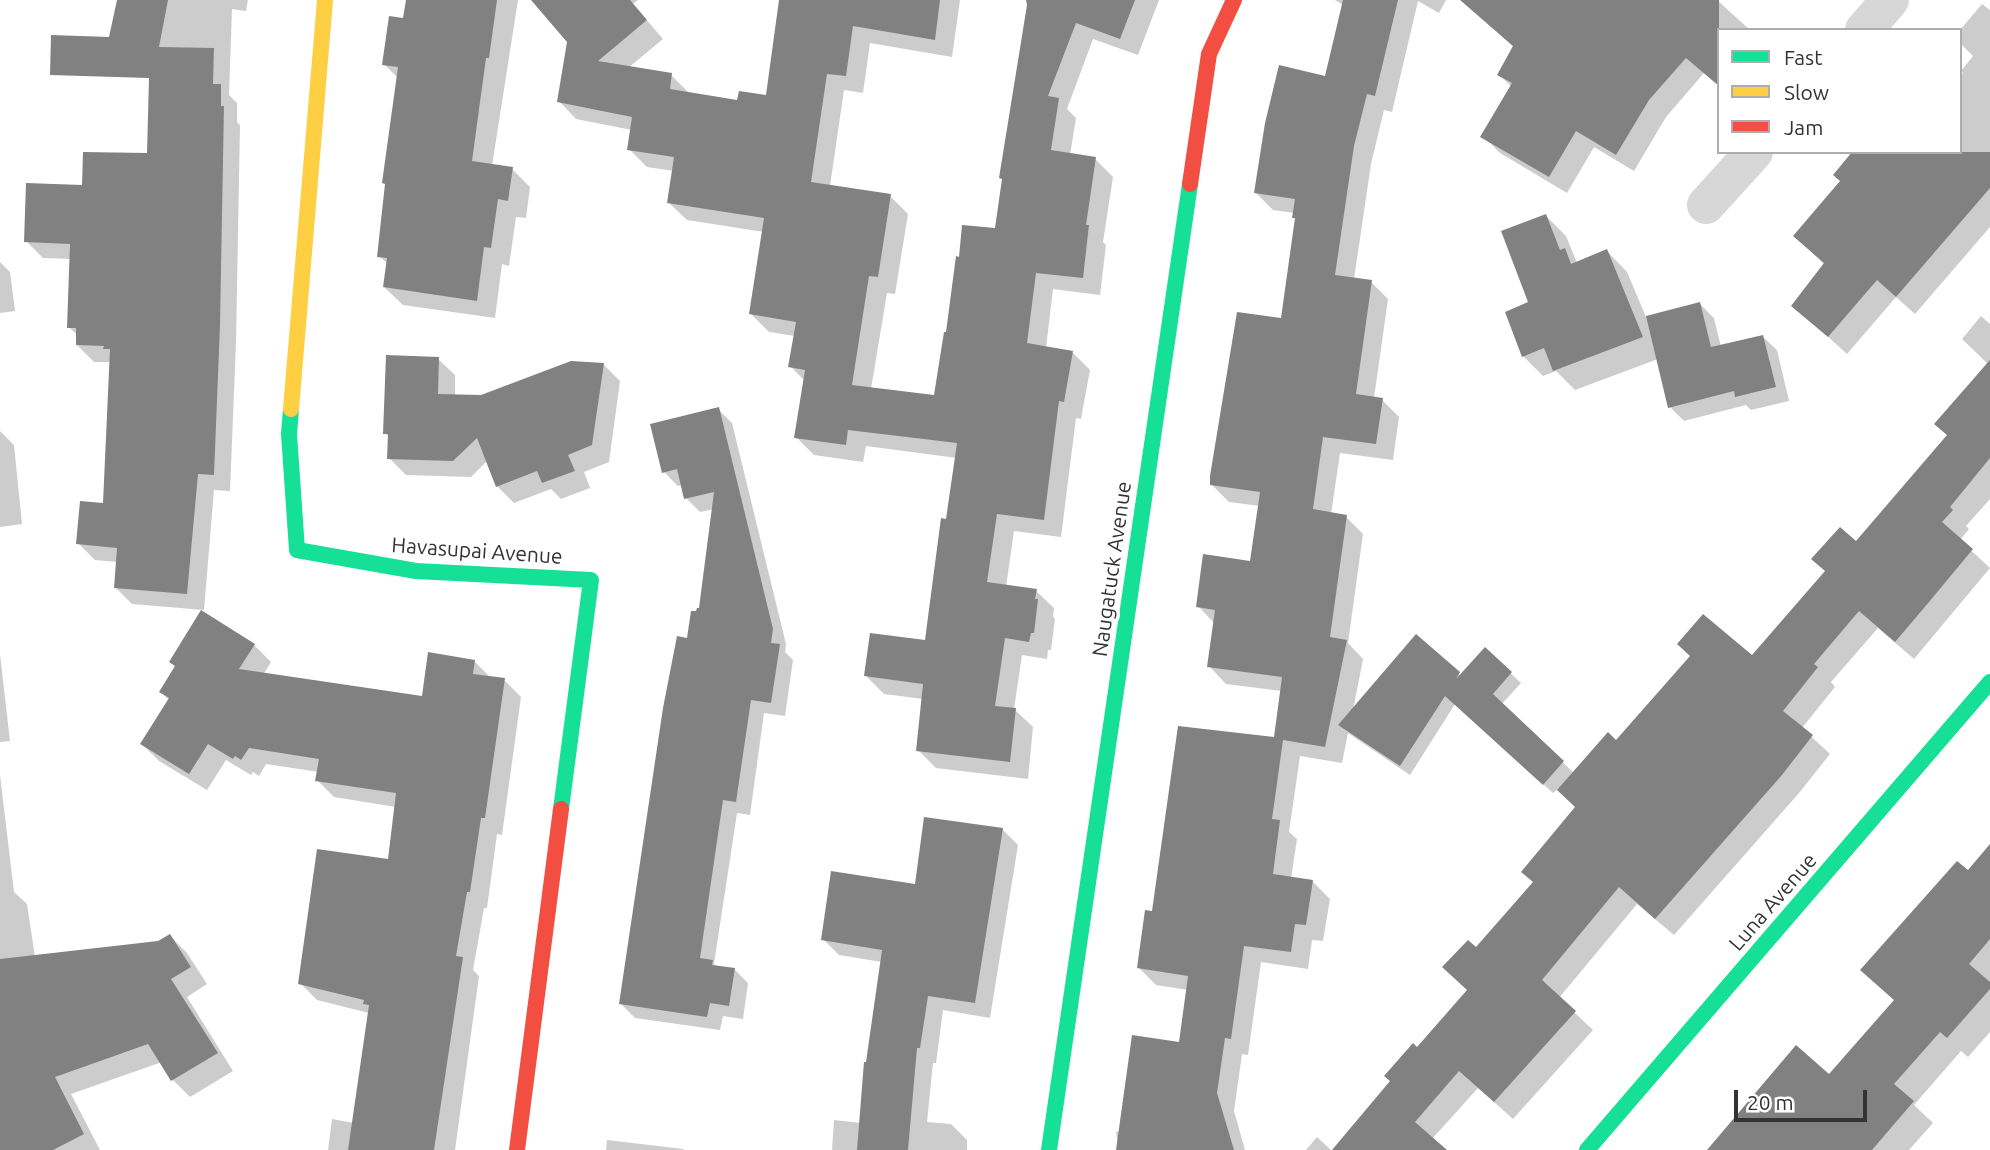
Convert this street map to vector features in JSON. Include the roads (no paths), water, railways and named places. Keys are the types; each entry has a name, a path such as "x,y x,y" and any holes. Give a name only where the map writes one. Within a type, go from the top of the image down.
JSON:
{"street":[{"name":"Havasupai Avenue","path":"325,0 289,434 297,550 415,571 591,580 517,1150"},
{"name":"Naugatuck Avenue","path":"1049,1150 1209,54 1234,0"},
{"path":"1866,28 1891,0"},
{"path":"1706,205 1752,154"},
{"name":"Luna Avenue","path":"1587,1150 1990,682"}]}
